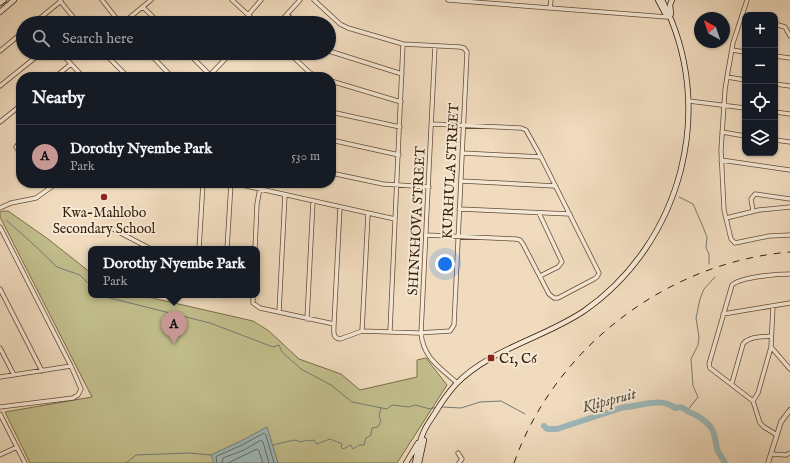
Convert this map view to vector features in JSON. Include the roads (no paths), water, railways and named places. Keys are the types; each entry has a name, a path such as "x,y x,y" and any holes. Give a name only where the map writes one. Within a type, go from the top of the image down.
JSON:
{"main road":[{"path":"0,3 4,0"},
{"path":"0,12 14,0"},
{"path":"658,0 669,17"},
{"path":"415,463 430,421 446,396 457,383 470,372 490,359 554,328 584,311 612,288 632,267 647,248 660,227 674,195 681,173 686,148 689,101 685,69 679,44 662,0"},
{"path":"669,17 672,0"},
{"path":"406,463 423,439"},
{"path":"419,463 423,439"}],"street":[{"path":"131,16 151,0"},
{"path":"232,0 248,15 261,0"},
{"path":"287,14 300,0"},
{"name":"KURHULA STREET","path":"314,0 332,16"},
{"path":"448,0 669,17"},
{"path":"550,8 551,0"},
{"path":"747,0 732,50 724,104 721,160 726,218 731,239 735,243 769,236 790,235"},
{"path":"44,16 60,1 72,16"},
{"path":"104,1 116,16"},
{"path":"142,7 152,16"},
{"name":"KURHULA STREET","path":"334,324 334,335 338,339 362,331 421,333 448,331 453,327 467,52 464,48 460,47 403,44 343,26 336,20"},
{"path":"778,25 785,27 790,36"},
{"path":"0,51 16,38"},
{"path":"390,331 403,44"},
{"name":"SHINKHOVA STREET","path":"435,46 421,333 425,352 457,383"},
{"path":"732,50 742,52"},
{"path":"336,53 402,74"},
{"path":"778,56 790,58"},
{"path":"17,72 32,60"},
{"path":"67,60 78,72"},
{"path":"111,60 123,72"},
{"path":"156,60 167,72"},
{"path":"194,60 205,72"},
{"path":"213,72 224,60"},
{"path":"296,60 309,72"},
{"path":"61,72 71,64"},
{"path":"0,86 16,73"},
{"path":"727,77 742,80"},
{"path":"336,82 401,102"},
{"path":"778,84 790,86"},
{"path":"689,101 724,104 742,107"},
{"path":"0,122 16,109"},
{"path":"778,112 790,114"},
{"path":"336,113 400,127"},
{"path":"426,235 520,240 551,296 554,298 558,298 594,279 599,273 528,132 524,129 432,124"},
{"path":"722,132 742,135"},
{"path":"778,140 790,142"},
{"path":"336,141 398,155"},
{"path":"462,153 541,157"},
{"path":"721,160 790,170"},
{"path":"336,174 375,183 397,186 429,187"},
{"path":"461,181 555,186"},
{"path":"0,208 11,203 36,198 50,188"},
{"path":"199,246 203,188"},
{"path":"227,246 232,188"},
{"path":"254,188 395,219"},
{"path":"255,246 259,189"},
{"path":"753,211 751,199 755,194 790,199"},
{"path":"279,312 285,195"},
{"path":"307,319 313,201"},
{"path":"253,298 253,303 257,307 334,324 340,207"},
{"path":"726,218 753,211 790,207"},
{"path":"460,209 570,214"},
{"path":"539,213 562,262 558,267 540,276"},
{"path":"362,331 368,214"},
{"path":"0,227 81,386 80,392 76,397 0,407"},
{"path":"111,228 145,246"},
{"path":"777,435 760,423 753,401 709,366 730,287 734,283 766,276 790,274"},
{"path":"0,289 42,371"},
{"path":"723,314 790,303"},
{"path":"753,401 758,393 771,347 773,306"},
{"path":"732,383 745,341 749,339 772,336"},
{"path":"771,347 790,369"},
{"path":"0,348 14,375"},
{"path":"0,377 71,366"},
{"path":"768,463 784,418 790,410"},
{"path":"0,414 26,463"},
{"path":"0,455 17,447"},
{"path":"458,452 462,459 459,463"},
{"path":"771,454 789,455"}],"water":[{"path":"267,427 278,463 214,463 211,455"}],"waterway":[{"path":"679,197 693,204 707,237 706,248 709,254 709,264"},
{"path":"6,220 57,267 80,275 88,283"},
{"path":"687,411 698,397 693,386 691,359 698,345 699,337 696,318 704,289 715,277"},
{"path":"110,298 210,323 273,347 279,345 282,352 301,369 331,385 352,402 387,409 392,405 409,407 415,405 430,409 437,407"},
{"path":"442,407 461,408 480,402 501,401 525,414"},
{"name":"Klipspruit","path":"544,426 547,429 557,429 624,407 657,402 663,403 675,408 680,407 706,422 713,431 717,449 725,463"},
{"path":"273,445 294,440 302,442 306,440 314,440 317,444 330,439 342,444 341,447 343,449 351,445 353,449 359,445 364,445 366,438 371,435 372,428 378,427 381,421 379,416 381,408"},
{"path":"126,463 136,455 189,453 211,455"}],"railway":[{"path":"514,463 533,421 557,382 587,348 622,318 660,293 701,273 745,259 790,252"}],"place":[{"name":"Kwa-Mahlobo Secondary School","path":"104,197"},
{"name":"Dorothy Nyembe Park","path":"174,344"},
{"name":"C1, C6","path":"491,358"}]}
